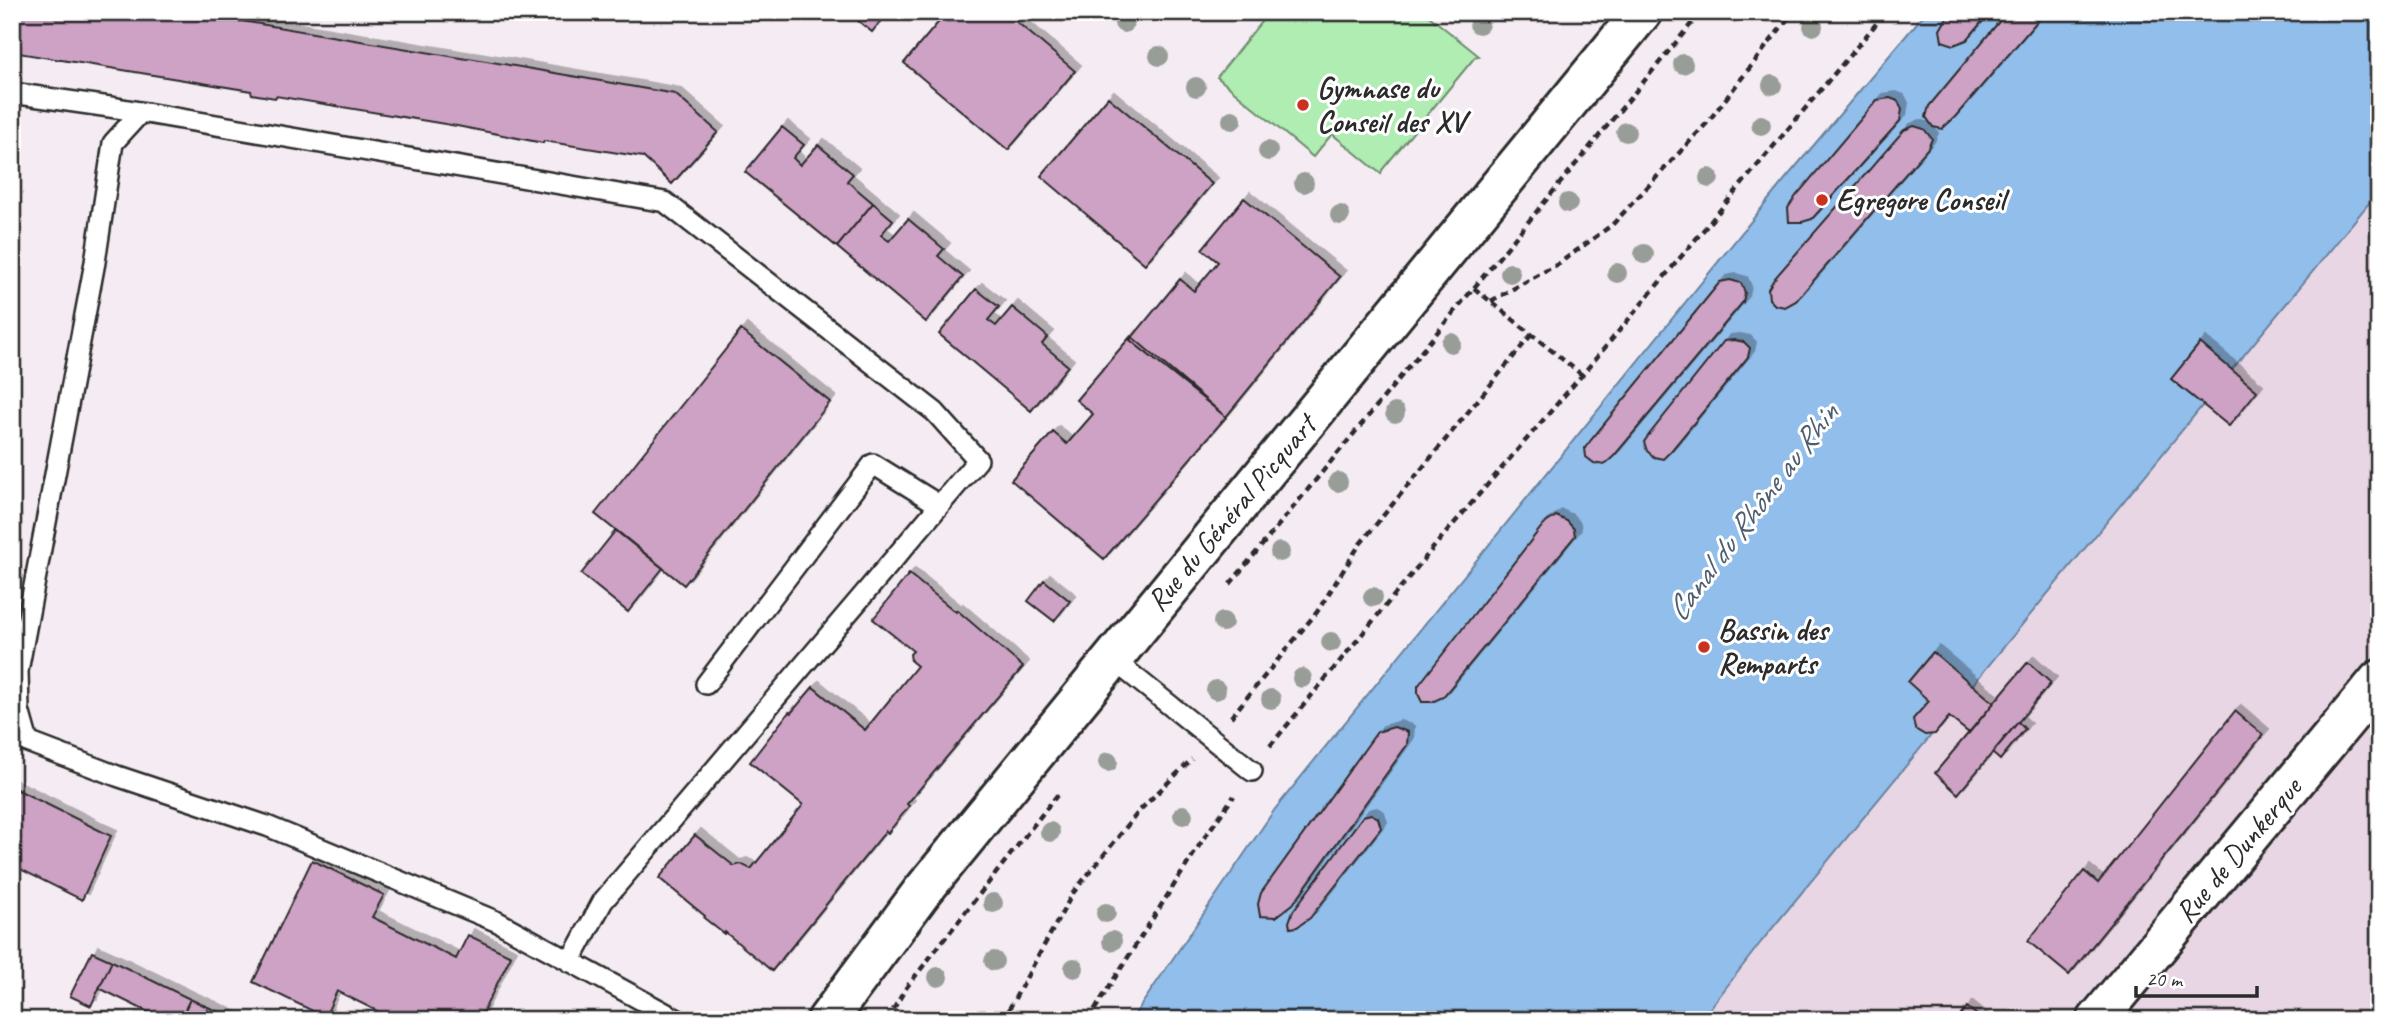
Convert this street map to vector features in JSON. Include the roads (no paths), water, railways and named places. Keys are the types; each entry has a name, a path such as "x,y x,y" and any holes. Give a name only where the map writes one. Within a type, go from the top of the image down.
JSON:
{"main road":[{"name":"Rue du Général Picquart","path":"827,1020 920,893 1642,12"},
{"name":"Rue de Dunkerque","path":"2097,1020 2379,680"}],"lane":[{"path":"12,93 141,112 665,202 935,412 978,460 603,901 570,962"},
{"path":"141,112 113,143 95,262 18,671 20,739 117,776 267,826 498,922 678,1020"},
{"path":"706,684 873,464 939,505"},
{"path":"1111,658 1252,771"}],"water":[{"name":"Bassin des Remparts","path":"1926,12 2379,12 2379,191 1761,942 1701,1020 1131,1020 1275,809 1782,183"}],"place":[{"name":"Gymnase du Conseil des XV","path":"1303,105"},
{"name":"Egregore Conseil","path":"1822,200"},
{"name":"Bassin des Remparts","path":"1704,647"}],"water label":[{"name":"Canal du Rhône au Rhin","path":"1752,512"}]}
